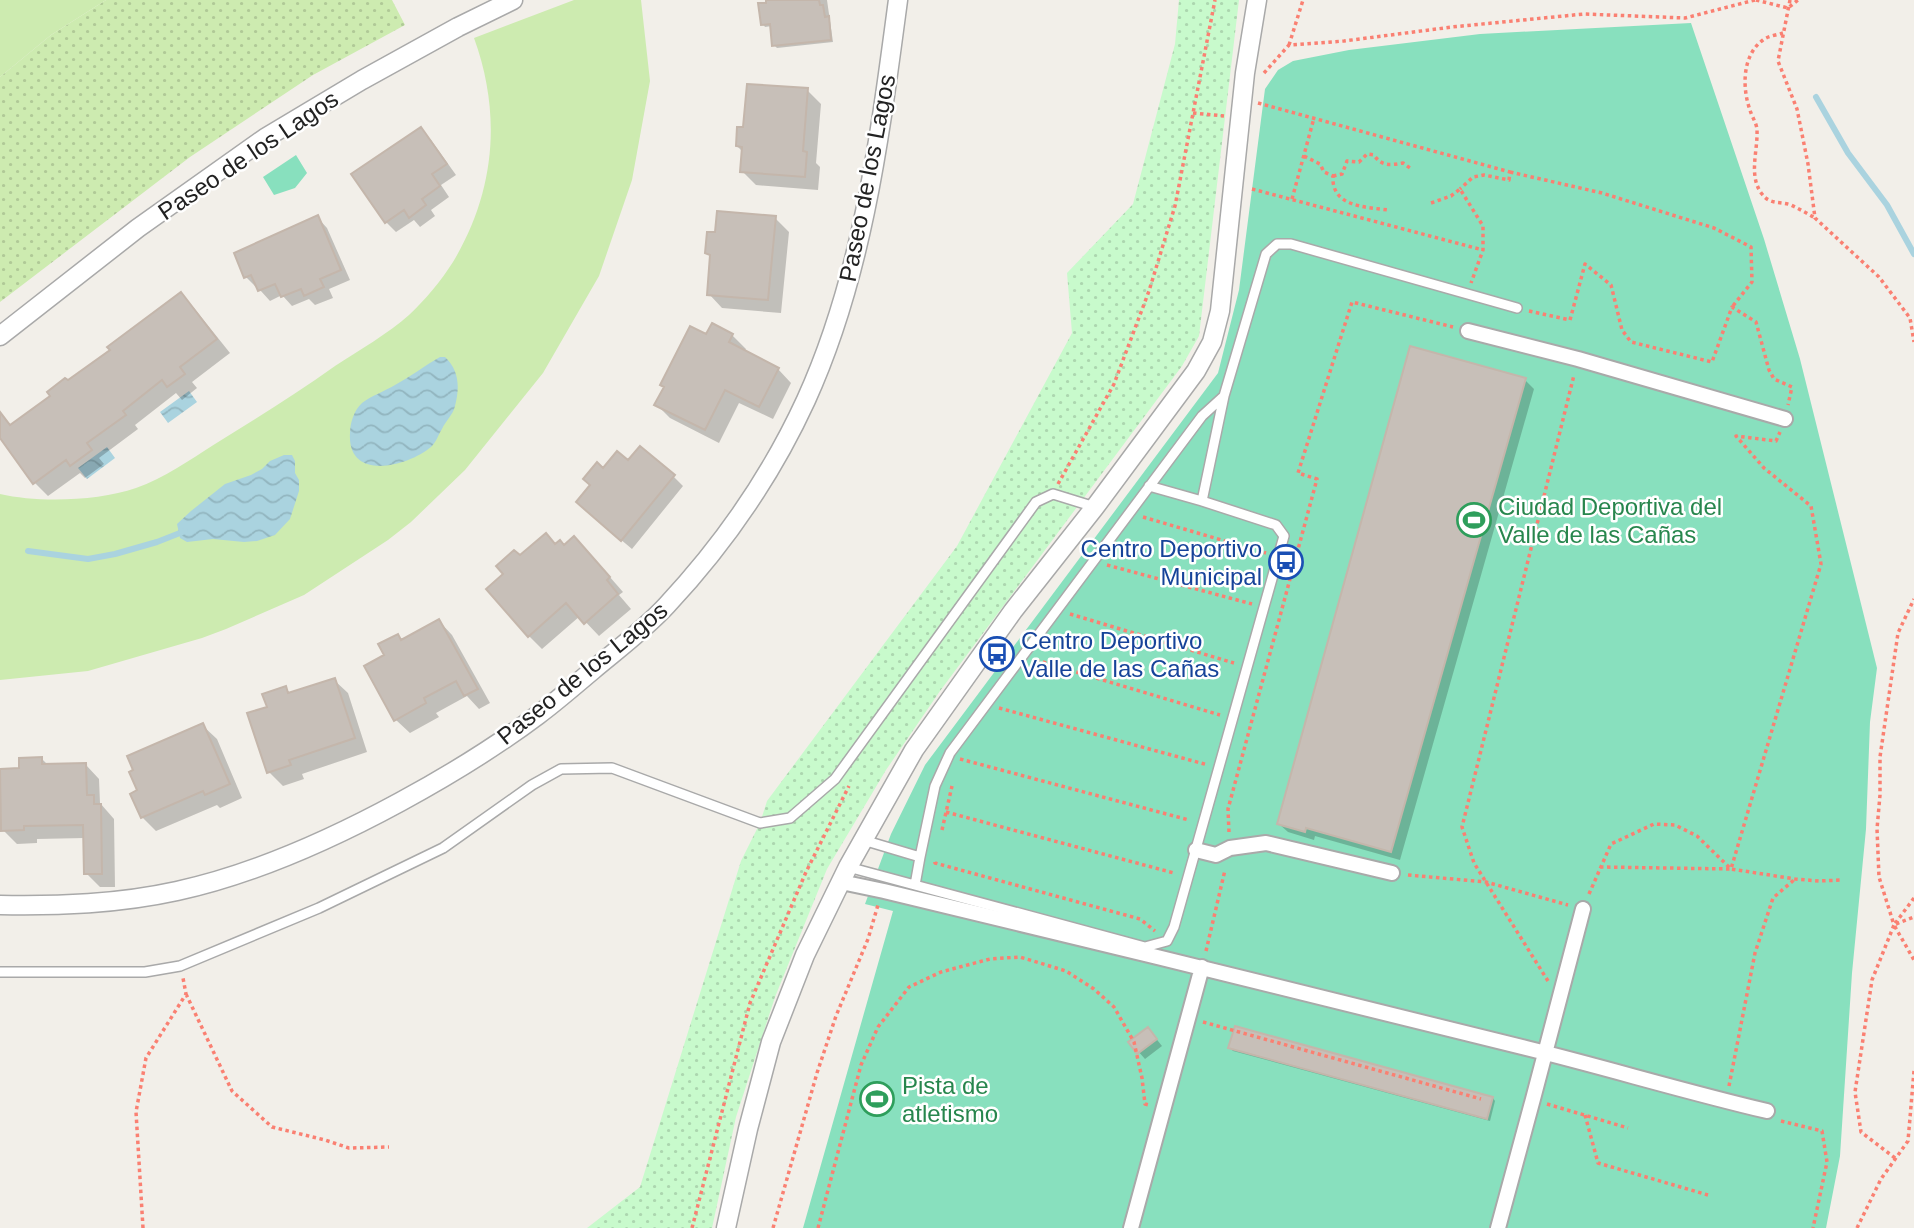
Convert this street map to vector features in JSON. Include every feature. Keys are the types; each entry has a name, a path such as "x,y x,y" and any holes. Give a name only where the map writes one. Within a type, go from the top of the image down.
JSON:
{"street":[{"name":"Paseo de los Lagos","path":"0,336 138,228 265,138 374,73 513,0"},
{"name":"Paseo de los Lagos","path":"0,905 113,901 175,892 231,877 355,826 438,781 541,714 665,607 695,573 771,466 806,401 824,356 851,267 880,135 898,0"},
{"path":"726,1228 771,1042 805,955 863,840 914,750 1013,611 1095,507 1196,371 1212,342 1220,311 1242,99 1258,0"},
{"path":"1468,331 1578,359 1785,419"},
{"path":"1196,850 1216,855 1230,848 1266,843 1392,873"},
{"path":"844,875 884,891 1202,967 1767,1111"},
{"path":"1498,1228 1583,909"},
{"path":"1131,1228 1202,967"}],"lane":[{"path":"1202,501 1224,396 1266,254 1276,244 1292,244 1517,308"},
{"path":"915,885 935,786 950,753 1202,416 1224,396"},
{"path":"844,875 915,885 1145,947 1167,941 1174,927 1284,536 1276,525 1149,486"},
{"path":"0,972 145,972 180,966 319,908 443,848 532,785 561,769 612,768 760,823 790,818 835,779 1036,502 1053,494 1095,507"},
{"path":"863,840 920,857"}],"path":[{"path":"1066,470 1114,384 1149,291 1175,206 1215,0"},
{"path":"1242,99 1289,45 1303,0"},
{"path":"1289,45 1584,13 1685,18 1755,0 1788,8"},
{"path":"1790,0 1778,61 1797,109 1815,218"},
{"path":"1788,8 1798,0"},
{"path":"1783,33 1764,39 1748,57 1746,89 1749,108 1757,129 1755,174 1758,189 1772,203 1787,204 1815,218 1879,277 1910,318 1914,342"},
{"path":"1242,99 1510,172 1627,200 1714,228 1751,247 1752,282 1732,307 1712,362 1631,342 1622,330 1611,285 1585,264 1570,320 1517,308"},
{"path":"1193,113 1240,118"},
{"path":"1292,200 1314,118"},
{"path":"1304,156 1320,164 1324,172 1333,176 1342,174 1347,161 1359,162 1367,154 1374,155 1379,162 1387,165 1404,163 1410,167"},
{"path":"1431,203 1451,196 1473,177 1484,174 1509,180 1510,172"},
{"path":"1333,176 1333,183 1345,201 1355,206 1388,210"},
{"path":"1233,184 1483,250"},
{"path":"1460,189 1483,226 1483,250 1467,294"},
{"path":"1202,967 1230,848 1228,809 1317,479 1298,473 1352,302 1468,331"},
{"path":"1731,869 1821,564 1811,506 1764,468 1736,436 1776,441 1785,419 1792,387 1774,379 1769,370 1756,322 1732,307"},
{"path":"1560,1000 1474,863 1462,827 1578,359"},
{"path":"1136,524 1142,517 1295,562"},
{"path":"1112,556 1105,565 1281,612"},
{"path":"1914,599 1898,633 1880,757 1877,829 1879,877 1894,925 1914,960"},
{"path":"1075,604 1068,614 1265,673"},
{"path":"1040,650 1034,659 1251,725"},
{"path":"1003,699 997,708 1238,773"},
{"path":"965,750 958,759 1203,824"},
{"path":"940,837 952,784"},
{"path":"946,812 1188,877"},
{"path":"1392,873 1486,882 1583,909 1611,844 1654,824 1675,825 1697,836 1731,869"},
{"path":"937,850 934,863 1140,919 1167,941"},
{"path":"1600,867 1731,869 1795,879 1841,880"},
{"path":"1725,1101 1755,953 1773,898 1795,879"},
{"path":"773,1228 800,1129 836,1016 868,939 875,911 884,891"},
{"path":"1895,1158 1861,1132 1855,1092 1872,980 1894,925 1914,898"},
{"path":"1894,925 1914,917"},
{"path":"818,1228 861,1065 878,1027 909,987 941,972 990,959 1020,957 1066,971 1094,989 1114,1007 1134,1042 1142,1078 1144,1104 1163,1110"},
{"path":"180,966 186,995 232,1091 272,1127 349,1148 389,1147"},
{"path":"143,1228 136,1112 146,1058 186,995"},
{"path":"1188,1018 1481,1099"},
{"path":"1857,1228 1881,1178 1908,1141 1914,1071"},
{"path":"1533,1099 1629,1128"},
{"path":"1767,1111 1773,1119 1822,1131 1827,1162 1813,1228"},
{"path":"1585,1115 1598,1163 1707,1195"}],"green space":[{"path":"0,0 106,0 51,35 0,77"},
{"path":"106,0 392,0 405,25 313,75 190,157 0,302 0,77 51,35"},
{"path":"574,0 641,0 650,81 632,180 599,276 543,373 465,470 411,522 388,540 304,595 202,638 88,671 0,680 0,494 32,499 87,498 146,484 177,468 275,406 409,315 453,262 478,208 485,181 491,124 483,67 474,38"},
{"path":"1179,0 1239,0 1199,336 1182,366 940,691 886,770 827,869 775,997 736,1117 712,1228 587,1228 640,1187 741,861 760,823 767,801 957,546 1072,333 1067,273 1133,204 1175,44"},
{"name":"Ciudad Deportiva del Valle de las Cañas","path":"1691,23 1764,239 1800,359 1877,668 1870,722 1866,829 1852,973 1840,1156 1826,1228 803,1228 893,911 865,904 891,834 925,765 1218,373 1239,290 1265,89 1278,70 1293,61 1349,50 1480,34"},
{"path":"296,155 307,173 295,188 274,195 263,177"}],"water":[{"path":"440,357 445,357 453,367 458,392 453,412 433,445 421,454 394,464 380,466 358,459 352,448 350,433 353,417 359,406"},
{"path":"189,391 197,402 168,423 160,412"},
{"path":"107,447 115,458 87,479 78,468"},
{"path":"284,455 292,455 295,461 299,491 290,519 275,535 244,542 213,539 187,542 180,538 177,524 191,511 225,484 251,475 270,461"}],"building":[{"path":"766,0 819,0 820,5 823,5 825,17 829,16 831,40 772,46 770,24 761,25 758,3 766,3"},
{"path":"747,84 808,88 803,151 807,152 805,177 740,172 742,147 736,146 737,127 743,127"},
{"path":"421,127 447,164 432,174 440,186 422,199 426,205 409,218 404,210 385,223 351,174"},
{"path":"717,211 776,216 768,300 707,295 710,255 705,253 707,232 715,232"},
{"path":"318,215 341,270 320,279 324,287 304,296 301,289 281,297 275,284 258,291 251,275 244,278 234,253"},
{"path":"181,292 217,339 180,367 185,374 167,387 162,380 123,411 126,415 87,443 92,450 70,466 66,460 33,484 0,438 0,412 10,425 50,396 47,392 65,378 68,380 110,350 107,347"},
{"path":"712,323 733,334 729,342 779,368 759,407 725,390 705,430 654,405 664,387 660,385 690,326 706,334"},
{"path":"1410,346 1526,378 1391,852 1306,828 1305,832 1277,824"},
{"path":"640,446 675,475 621,541 576,502 590,485 583,479 597,462 603,468 617,451 628,460"},
{"path":"546,533 555,544 560,540 564,545 574,536 610,577 607,580 618,594 584,624 566,603 528,637 486,589 503,574 496,566 514,550 520,555"},
{"path":"439,619 478,689 464,696 456,681 424,698 426,703 394,721 364,666 384,655 378,644 398,634 401,640"},
{"path":"335,678 355,738 289,760 291,765 267,773 247,713 267,707 262,694 286,686 288,693"},
{"path":"203,723 230,784 205,795 203,791 141,818 130,794 137,790 129,772 133,770 127,756"},
{"path":"42,757 42,764 86,763 87,795 94,795 94,804 101,804 102,874 84,874 83,825 24,826 24,830 1,831 0,769 19,768 19,758"},
{"path":"1235,1026 1493,1097 1487,1119 1228,1048"},
{"path":"1148,1027 1157,1039 1137,1054 1128,1042"}],"waterway":[{"path":"1816,97 1848,153 1887,205 1914,254"},
{"path":"28,551 88,559 157,542 185,531"}],"place":[{"name":"Ciudad Deportiva del Valle de las Cañas","path":"1474,520"},
{"name":"Centro Deportivo Municipal","path":"1286,562"},
{"name":"Centro Deportivo Valle de las Cañas","path":"997,654"},
{"name":"Pista de atletismo","path":"877,1099"}]}
